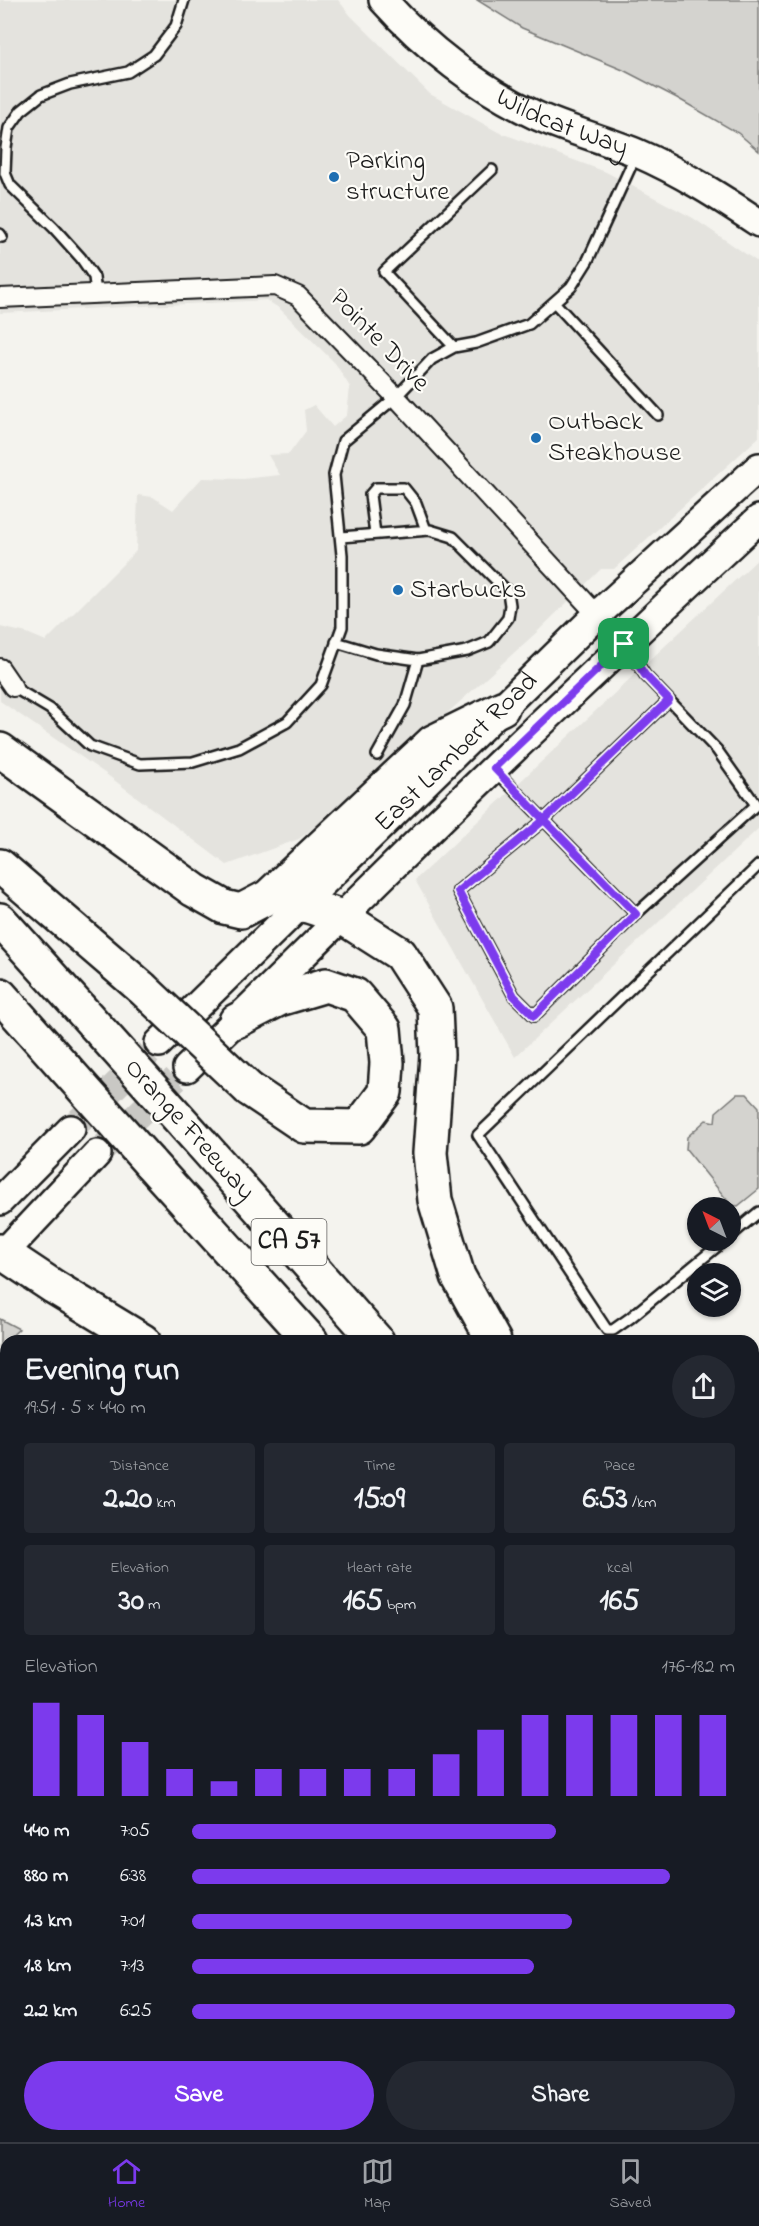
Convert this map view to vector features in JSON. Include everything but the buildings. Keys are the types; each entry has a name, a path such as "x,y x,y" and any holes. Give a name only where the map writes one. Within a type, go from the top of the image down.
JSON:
{"highway":[{"path":"0,750 194,890 224,907 241,911 268,897 433,742 502,708"},
{"path":"0,866 142,988 249,1089 304,1126 358,1127 386,1092 387,1063 384,1029 355,995 326,985 279,999 236,1021"},
{"path":"302,904 342,917 400,954 435,1008 437,1055 430,1153 435,1200 458,1276 491,1335"},
{"name":"Orange Freeway","path":"0,920 372,1335"},
{"name":"Orange Freeway","path":"0,995 306,1335"},
{"path":"1,1254 133,1335"}],"main road":[{"name":"Wildcat Way","path":"384,0 420,37 472,78 500,95 543,118 637,153 707,188 759,223"},
{"name":"East Lambert Road","path":"159,1043 597,615 759,467"},
{"name":"East Lambert Road","path":"187,1068 494,768 759,519"},
{"path":"0,1201 71,1129"},
{"path":"1,1254 97,1154"}],"street":[{"name":"Pointe Drive","path":"0,298 275,286 298,296 396,397 624,644"},
{"path":"0,668 13,687"}],"lane":[{"path":"96,294 94,277 81,258 10,185 5,173 9,128 21,111 41,95 70,84 128,72 154,55 176,26 184,0"},
{"path":"13,687 50,709 90,746 140,764 193,762 239,748 287,722 321,685 342,627 342,555 334,475 343,441 396,397 432,359 454,347 476,343 529,324 571,287 588,260 637,153"},
{"path":"454,347 384,272 492,170"},
{"path":"554,302 658,415"},
{"path":"375,534 370,495 376,488 404,489 416,503 426,530"},
{"path":"336,642 376,654 418,660 467,651 489,642 508,618 510,605 508,592 453,537 426,530 340,537"},
{"path":"624,644 645,675 669,700 717,750 756,805 636,914 534,1016 514,996 458,891 544,820 669,700"},
{"path":"377,755 405,705 418,660"},
{"path":"494,768 636,914"},
{"path":"712,1251 630,1318 613,1330 607,1330 478,1135 759,865"},
{"path":"741,1227 759,1212"}],"shaded area":[{"path":"0,0 338,0 351,16 430,94 498,132 606,172 693,218 759,263 759,437 614,569 601,569 537,632 442,718 422,742 299,839 227,865 106,774 0,701 0,627 27,633 46,641 136,551 138,495 153,497 173,510 202,478 243,479 280,475 268,455 289,454 306,431 304,410 314,405 333,427 347,415 350,387 335,363 279,308 266,300 0,313"},
{"path":"477,0 759,0 759,151 738,133 677,98 623,70 522,28"},
{"path":"759,558 759,828 515,1057 415,880"},
{"path":"737,1094 747,1094 759,1107 759,1189 741,1204 741,1197 725,1197 686,1149 687,1137 706,1120 715,1122 716,1112"},
{"path":"0,1319 19,1329 13,1335 0,1335"}],"tunnel":[{"path":"71,1129 159,1043"},
{"path":"97,1154 187,1068"}],"place":[{"name":"Parking structure","path":"334,177"},
{"name":"Outback Steakhouse","path":"536,438"},
{"name":"Starbucks","path":"398,590"}],"route":[{"path":"624,644 494,768 544,820 458,891 514,996 534,1016 636,914 544,820 669,700 645,675 624,644"}]}
